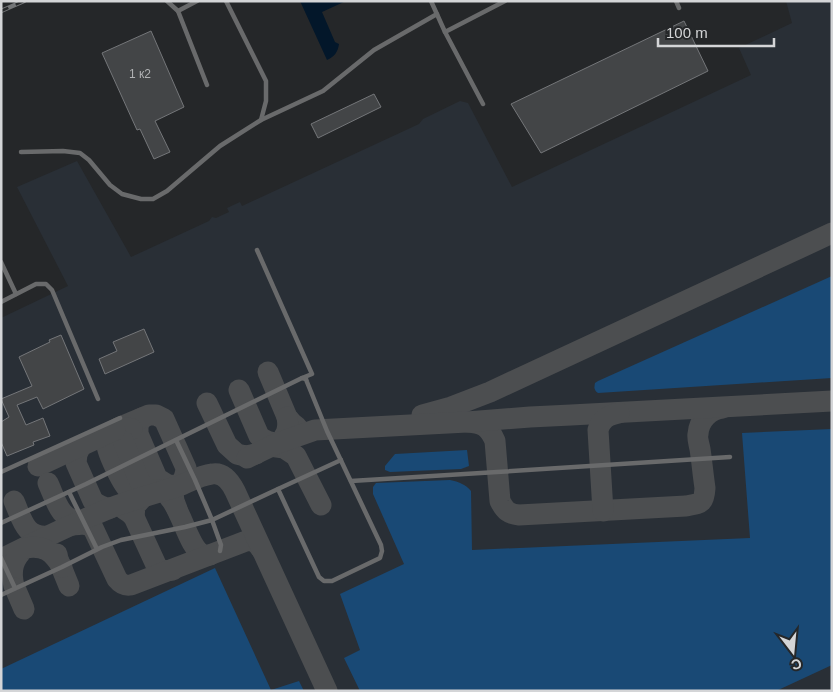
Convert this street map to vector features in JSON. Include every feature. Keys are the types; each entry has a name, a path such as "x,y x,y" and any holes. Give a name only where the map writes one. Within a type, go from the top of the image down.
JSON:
{"lane":[{"path":"166,1 178,11 207,86"},
{"path":"178,11 197,1"},
{"path":"226,1 266,81 266,100 261,120"},
{"path":"431,1 483,104"},
{"path":"445,32 505,1"},
{"path":"676,1 679,8"},
{"path":"21,152 80,152 110,186 122,194 140,199 153,199 167,191 220,146 261,120 323,91 374,50 437,14"},
{"path":"1,523 312,374 257,250"},
{"path":"1,262 16,294"},
{"path":"1,302 36,284 46,284 52,290 98,399"},
{"path":"278,489 319,577 324,581 332,581 380,558 381,545 327,431 306,379 302,378"},
{"path":"1,472 120,418"},
{"path":"176,440 212,520 221,545 220,551"},
{"path":"351,480 730,457"},
{"path":"1,595 97,549 121,540 212,520 341,460"},
{"path":"69,492 97,549"},
{"path":"1,558 15,588"}],"shaded area":[{"path":"300,1 346,1 322,12 335,42 339,44 335,54 327,60"},
{"path":"786,1 832,1 832,691 1,691 1,318 68,286 17,187 77,161 131,257 209,221 212,217 216,218 229,212 227,208 240,202 242,206 419,124 423,119 460,101 468,103 512,187 751,75 739,48 792,23"},
{"path":"832,276 832,378 598,393 594,388 595,383 598,381"},
{"path":"832,429 832,665 776,691 360,691 344,658 360,650 340,594 404,564 373,494 373,487 376,483 450,480 466,487 471,491 472,550 750,538 742,433"},
{"path":"467,450 469,466 461,469 390,472 385,470 385,466 395,454"},
{"path":"215,568 271,690 299,681 304,691 1,691 1,669"}],"building":[{"path":"684,21 708,71 541,153 511,104"},
{"path":"151,31 184,107 155,121 170,152 154,159 140,129 137,130 102,53"},
{"path":"374,94 381,107 318,138 311,124"},
{"path":"144,329 154,352 105,374 99,359 117,351 113,342"},
{"path":"61,335 84,389 43,409 37,397 17,405 26,425 43,418 50,436 33,442 34,445 7,456 1,442 1,422 9,417 1,399 32,386 19,357"}],"taxiway":[{"path":"422,415 451,407 490,392 832,233"},
{"path":"268,372 287,417 297,427"},
{"path":"239,390 259,436 263,439 278,443 287,432 287,417"},
{"path":"247,458 278,443 315,430 832,401"},
{"path":"207,403 227,445 237,454 245,456 256,454"},
{"path":"468,422 478,423 488,429 493,436 500,501 506,510 513,514 686,506 701,502 705,493 698,437 700,424 710,413 723,408"},
{"path":"603,511 598,430 606,418 619,413"},
{"path":"118,428 149,415 156,415 164,419 186,468 183,480 173,493 177,509"},
{"path":"142,418 138,425 138,434 157,478 168,485 179,486"},
{"path":"132,429 119,428 111,432 107,445 116,469 126,487 143,497 135,506 134,517"},
{"path":"38,466 115,430"},
{"path":"123,441 140,482 150,489 163,490"},
{"path":"81,446 77,454 76,463 93,501 101,506 110,508"},
{"path":"270,446 284,448 296,456 321,505"},
{"path":"1,559 113,507 204,476 220,474 235,491 327,691"},
{"path":"48,483 63,513 81,522"},
{"path":"169,497 197,550 202,554 210,555"},
{"path":"14,501 22,521 29,531 41,536 49,536"},
{"path":"124,509 134,517 157,567 164,571 173,570"},
{"path":"73,525 81,524 93,528 117,579 127,585 246,541 255,542 261,549"},
{"path":"14,586 12,575 15,561 25,548 37,547 47,550 62,567"},
{"path":"57,554 69,586"},
{"path":"15,588 24,609"}],"railway":[{"path":"1,11 24,1"}]}
